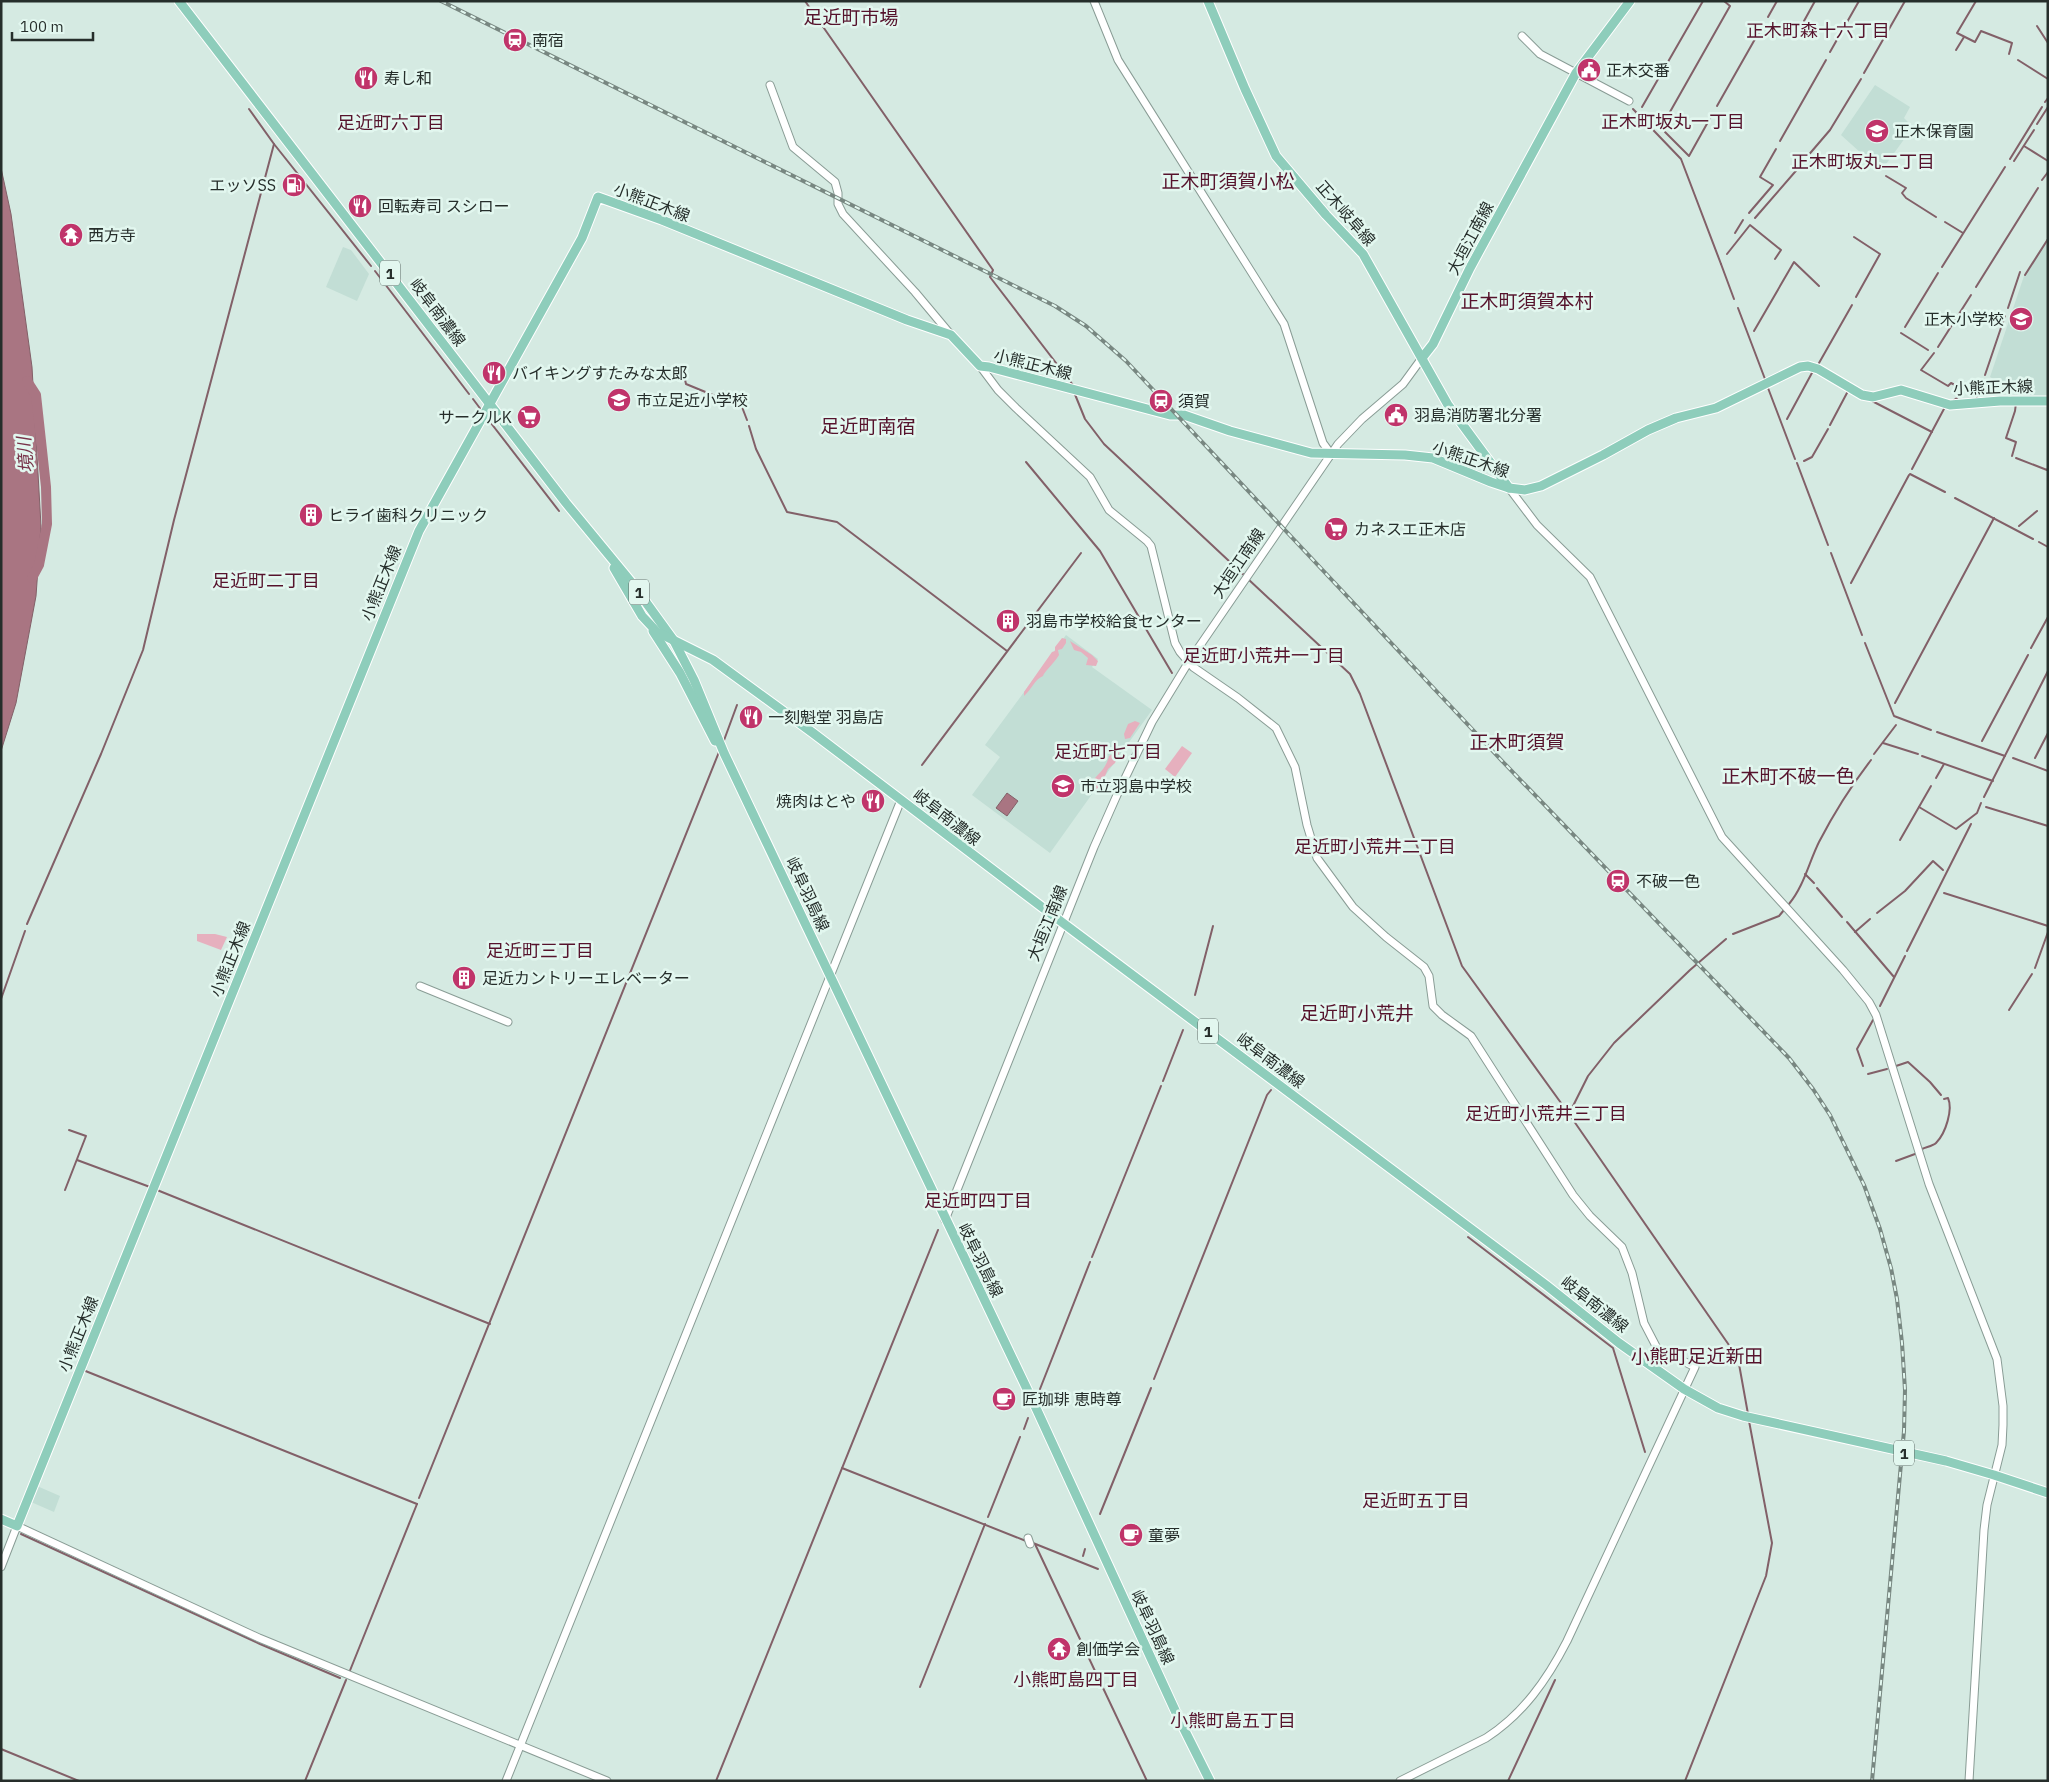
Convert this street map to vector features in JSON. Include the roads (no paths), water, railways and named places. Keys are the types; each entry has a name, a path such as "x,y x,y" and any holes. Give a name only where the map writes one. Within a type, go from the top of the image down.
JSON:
{"main road":[{"name":"岐阜南濃線","path":"180,1 599,546 637,589 674,641"},
{"name":"正木岐阜線","path":"1208,1 1276,156 1326,216 1363,254 1448,405 1509,488"},
{"name":"大垣江南線","path":"1422,358 1433,344 1470,268 1576,73 1630,1"},
{"name":"小熊正木線","path":"17,1526 401,572 419,531 582,238 598,197 662,220 901,318 950,335 980,366 1170,415 1184,415 1230,431 1298,450 1331,454 1405,455 1433,458 1509,488 1525,490 1541,486 1648,430 1676,418 1716,408 1800,367 1808,366 1818,369 1862,395 1873,398 1901,390 1950,405 2000,401 2048,401"},
{"name":"岐阜南濃線","path":"599,546 647,623 674,641 713,660 1684,1389 1718,1408 1743,1416 1946,1461 1994,1475"},
{"name":"岐阜羽島線","path":"647,623 680,672 715,742 724,753"},
{"name":"岐阜羽島線","path":"674,641 694,680 724,753 1032,1399 1210,1781"},
{"name":"1","path":"1994,1475 2048,1494"},
{"path":"1,1519 17,1526"}],"street":[{"path":"1094,1 1118,60 1284,324 1323,444 1331,454"},
{"path":"1522,36 1540,54 1628,101"},
{"path":"770,85 793,147 834,182 838,192 838,204 843,214 915,292 950,335"},
{"name":"大垣江南線","path":"945,1220 1063,923 1117,795 1152,722 1188,662 1331,454 1356,425 1402,384 1422,358"},
{"path":"980,366 1010,402 1090,477 1109,510 1151,546 1175,643 1188,662 1276,728 1295,767 1307,825 1317,858 1353,907 1424,968 1429,976 1433,1006 1470,1036 1572,1195 1590,1216 1622,1246 1632,1273 1644,1323 1657,1348 1695,1367 1566,1642 1553,1668 1538,1690 1524,1707 1500,1729 1467,1749 1400,1781"},
{"path":"1509,488 1537,525 1590,577 1722,837 1843,970 1869,1002 1876,1015 1928,1181 1997,1359 2003,1406 2002,1446 1987,1505 1980,1577 1970,1781"},
{"path":"506,1781 901,800"},
{"path":"420,986 508,1022"},
{"path":"1,1567 17,1526 259,1638 606,1781"}],"water":[{"path":"1,168 11,214 32,367 41,526 36,596 16,703 1,751"},
{"path":"1007,793 1018,801 1007,816 996,808"}],"waterway":[{"path":"805,1 993,270 990,277 1073,385"},
{"path":"1642,107 1703,1"},
{"path":"1662,126 1730,6 1724,1"},
{"path":"1768,17 1777,1"},
{"path":"1804,21 1815,1"},
{"path":"1830,52 1859,1"},
{"path":"1864,73 1905,1"},
{"path":"1976,1 1957,33 1975,42 1981,31 2012,43 2009,54"},
{"path":"1717,106 1763,25"},
{"path":"2037,26 2048,43"},
{"path":"1956,50 1964,37"},
{"path":"1780,141 1826,60"},
{"path":"2018,60 2048,79"},
{"path":"1806,158 1830,130 1861,79"},
{"path":"2045,102 2048,98"},
{"path":"2010,159 2042,107"},
{"path":"2037,124 2048,107"},
{"path":"249,109 274,144 371,266"},
{"path":"1633,109 1681,159 1721,264"},
{"path":"1665,132 1689,156 1713,113"},
{"path":"2014,161 2034,130"},
{"path":"27,924 101,754 143,650 174,520 274,144"},
{"path":"2024,146 2048,161"},
{"path":"1749,213 1773,185 1760,177 1776,149"},
{"path":"1755,218 1801,165"},
{"path":"1942,267 2005,167"},
{"path":"2042,180 2048,172"},
{"path":"1886,176 1906,188 1902,193 1906,198 1936,217"},
{"path":"1976,287 2038,188"},
{"path":"1735,233 1743,220"},
{"path":"1945,222 1963,233"},
{"path":"1727,254 1750,225 1781,250 1775,259"},
{"path":"1854,237 1880,254 1856,297"},
{"path":"2025,275 2048,239"},
{"path":"1754,331 1794,262 1819,286"},
{"path":"1721,264 1734,299"},
{"path":"375,271 469,394"},
{"path":"2008,308 2020,272"},
{"path":"1905,327 1938,273"},
{"path":"1938,347 1971,295"},
{"path":"1819,363 1852,305"},
{"path":"1738,308 1765,379"},
{"path":"1985,375 2005,316"},
{"path":"1901,333 1928,350"},
{"path":"1934,353 1921,370 1948,386 1951,383 1961,388 1962,394 1953,401"},
{"path":"1787,419 1813,371"},
{"path":"684,375 686,384 742,407 747,420"},
{"name":"境川","path":"27,381 36,395 46,487 47,524 39,565 32,578"},
{"path":"1977,397 1982,384"},
{"path":"1768,388 1795,459"},
{"path":"1830,425 1848,391"},
{"path":"1074,392 1085,419 1104,444 1245,576"},
{"path":"473,399 482,411"},
{"path":"1872,401 1932,432"},
{"path":"2012,456 2016,442 2006,438 2016,403"},
{"path":"1912,469 1945,407"},
{"path":"487,418 559,511"},
{"path":"749,426 756,449 787,512 837,522 1007,651"},
{"path":"1804,461 1812,457 1828,429"},
{"path":"2016,458 2047,470 2048,468"},
{"path":"1026,462 1100,551 1172,673"},
{"path":"1797,463 1828,545"},
{"path":"1910,474 1945,492"},
{"path":"1851,583 1909,475"},
{"path":"1955,498 2033,539"},
{"path":"2019,526 2037,511"},
{"path":"1895,703 1994,518"},
{"path":"2039,542 2048,547"},
{"path":"922,765 1081,553"},
{"path":"1831,553 1862,635"},
{"path":"1248,579 1350,674 1360,694 1462,966 1569,1114 1731,1348 1739,1364 1748,1414"},
{"path":"2031,648 2048,617"},
{"path":"1865,643 1894,716 1931,730"},
{"path":"1982,741 2028,655"},
{"path":"1984,797 2048,671"},
{"path":"723,743 737,705"},
{"path":"1874,754 1896,725"},
{"path":"1937,732 2005,756"},
{"path":"2035,758 2048,733"},
{"path":"1883,743 1918,754"},
{"path":"419,1498 719,752"},
{"path":"1922,756 1993,781"},
{"path":"2013,758 2048,771"},
{"path":"1789,904 1799,890 1819,842 1850,790 1871,760"},
{"path":"1936,778 1944,764"},
{"path":"1900,840 1931,786"},
{"path":"1919,807 1956,829 1977,813 1981,803"},
{"path":"1986,807 2048,826"},
{"path":"1907,951 1971,824"},
{"path":"1877,913 1905,891 1933,861 1943,870"},
{"path":"1805,874 1814,883"},
{"path":"1817,888 1842,917"},
{"path":"1944,893 2048,926"},
{"path":"1733,934 1779,916 1784,910"},
{"path":"1855,932 1870,919"},
{"path":"1847,922 1894,977"},
{"path":"1195,995 1213,926"},
{"path":"1,999 25,931"},
{"path":"2035,968 2048,932"},
{"path":"1569,1114 1588,1076 1614,1043 1690,970 1726,939"},
{"path":"1880,1006 1905,956"},
{"path":"2009,1010 2032,974"},
{"path":"1863,1066 1857,1049 1873,1020"},
{"path":"1163,1081 1183,1030"},
{"path":"1896,1066 1908,1062 1941,1095"},
{"path":"1868,1074 1887,1069"},
{"path":"1092,1257 1161,1086"},
{"path":"1154,1379 1267,1095 1271,1090"},
{"path":"1922,1149 1936,1143 1946,1127 1950,1108 1948,1098 1944,1099"},
{"path":"65,1190 86,1136 69,1130"},
{"path":"1896,1161 1915,1154"},
{"path":"77,1160 150,1187"},
{"path":"157,1190 490,1324"},
{"path":"716,1781 938,1230"},
{"path":"1468,1237 1613,1348 1645,1452"},
{"path":"1040,1389 1090,1262"},
{"path":"83,1370 417,1504"},
{"path":"1100,1514 1151,1388"},
{"path":"1024,1429 1028,1418"},
{"path":"1685,1781 1766,1576 1772,1543 1749,1421"},
{"path":"988,1517 1020,1437"},
{"path":"842,1468 1026,1541"},
{"path":"349,1673 417,1504"},
{"path":"920,1687 985,1524"},
{"path":"21,1534 260,1644 340,1678"},
{"path":"1033,1543 1098,1569"},
{"path":"1035,1544 1147,1781"},
{"path":"1083,1556 1085,1549"},
{"path":"305,1781 346,1680"},
{"path":"1508,1781 1555,1680"},
{"path":"1,1749 79,1781"}],"railway":[{"path":"441,1 1055,306 1086,326 1126,361 1504,763 1789,1058 1830,1115 1864,1185 1880,1229 1897,1299 1905,1390 1904,1431 1872,1781"}],"place":[{"name":"南宿","path":"515,40"},
{"name":"正木交番","path":"1589,70"},
{"name":"寿し和","path":"366,78"},
{"name":"正木保育園","path":"1877,131"},
{"name":"エッソSS","path":"294,185"},
{"name":"回転寿司 スシロー","path":"360,206"},
{"name":"西方寺","path":"71,235"},
{"name":"正木小学校","path":"2021,319"},
{"name":"バイキングすたみな太郎","path":"494,373"},
{"name":"市立足近小学校","path":"619,400"},
{"name":"須賀","path":"1161,401"},
{"name":"羽島消防署北分署","path":"1396,415"},
{"name":"サークルK","path":"529,417"},
{"name":"ヒライ歯科クリニック","path":"311,515"},
{"name":"カネスエ正木店","path":"1336,529"},
{"name":"羽島市学校給食センター","path":"1008,621"},
{"name":"一刻魁堂 羽島店","path":"751,717"},
{"name":"市立羽島中学校","path":"1063,786"},
{"name":"焼肉はとや","path":"873,801"},
{"name":"不破一色","path":"1618,881"},
{"name":"足近カントリーエレベーター","path":"464,978"},
{"name":"匠珈琲 恵時尊","path":"1004,1399"},
{"name":"童夢","path":"1131,1535"},
{"name":"創価学会","path":"1059,1649"}],"district":[{"name":"足近町市場","path":"851,17"},
{"name":"正木町森十六丁目","path":"1818,30"},
{"name":"正木町坂丸一丁目","path":"1673,121"},
{"name":"足近町六丁目","path":"391,122"},
{"name":"正木町坂丸二丁目","path":"1863,161"},
{"name":"正木町須賀小松","path":"1228,181"},
{"name":"正木町須賀本村","path":"1527,301"},
{"name":"足近町南宿","path":"868,426"},
{"name":"足近町二丁目","path":"266,580"},
{"name":"足近町小荒井一丁目","path":"1264,655"},
{"name":"正木町須賀","path":"1517,742"},
{"name":"足近町七丁目","path":"1108,751"},
{"name":"正木町不破一色","path":"1788,776"},
{"name":"足近町小荒井二丁目","path":"1375,846"},
{"name":"足近町三丁目","path":"540,950"},
{"name":"足近町小荒井","path":"1357,1013"},
{"name":"足近町小荒井三丁目","path":"1546,1113"},
{"name":"足近町四丁目","path":"978,1200"},
{"name":"小熊町足近新田","path":"1697,1356"},
{"name":"足近町五丁目","path":"1416,1500"},
{"name":"小熊町島四丁目","path":"1076,1679"},
{"name":"小熊町島五丁目","path":"1233,1720"}]}
